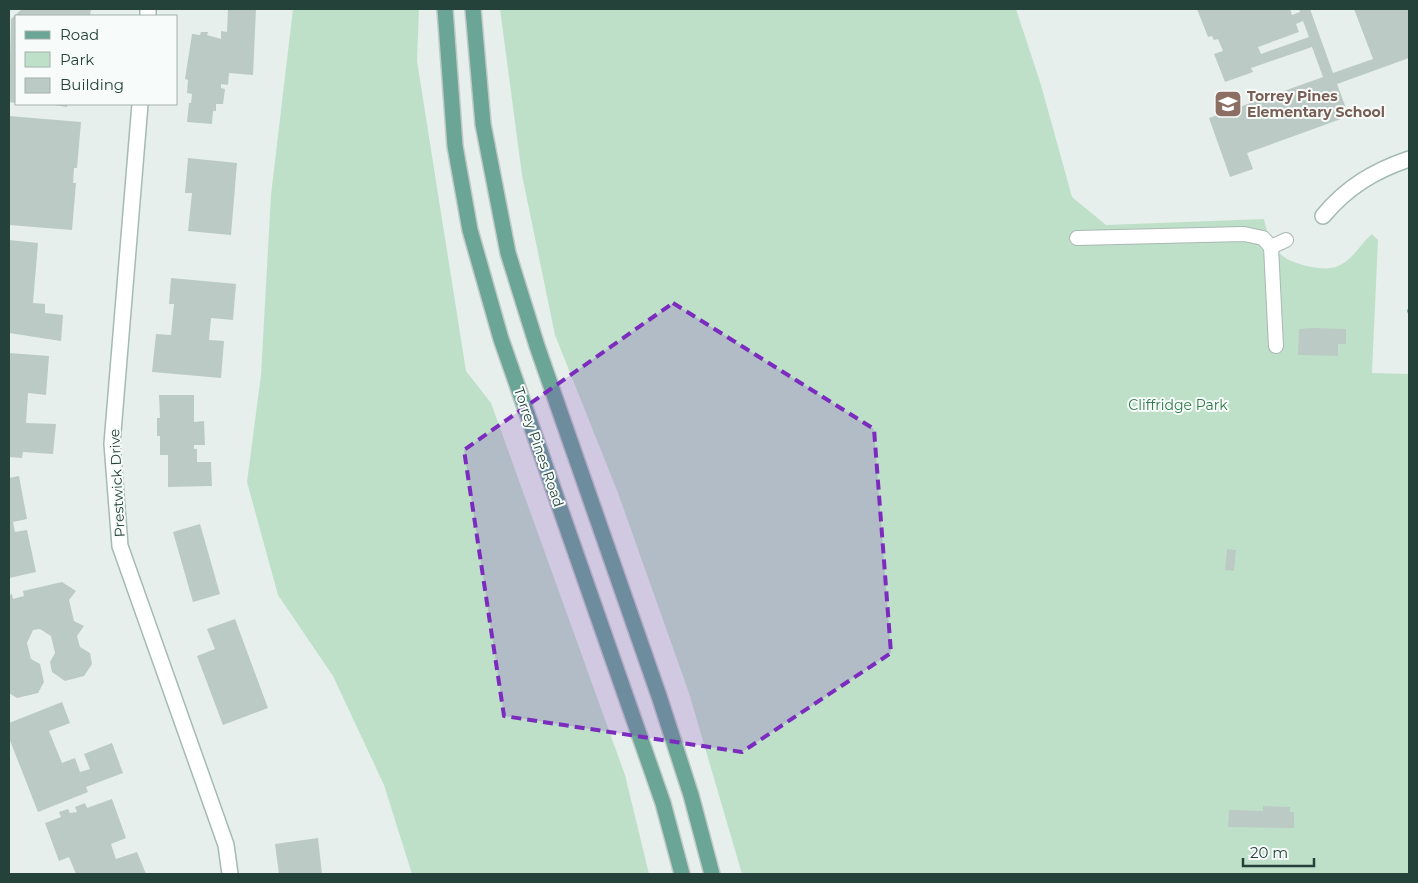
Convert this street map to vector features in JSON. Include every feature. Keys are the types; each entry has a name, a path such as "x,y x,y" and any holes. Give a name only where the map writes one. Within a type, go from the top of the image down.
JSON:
{"main road":[{"name":"Torrey Pines Road","path":"445,9 455,146 470,230 501,339 656,784 682,874"},
{"path":"474,9 483,124 508,253 540,356 659,696 691,795 712,874"}],"street":[{"name":"Prestwick Drive","path":"140,105 112,444 120,546 226,845 230,874"},
{"path":"1324,216 1340,196 1358,182 1382,169 1409,159"}],"lane":[{"path":"1077,238 1244,234 1263,238 1271,247 1276,346"},
{"path":"1271,247 1286,240"}],"highlighted area":[{"path":"673,303 874,429 891,653 742,752 504,716 464,450"}],"green space":[{"path":"293,9 419,9 417,61 466,371 491,403 625,775 649,874 412,874 384,785 333,676 278,595 247,482 261,375 271,195"},
{"name":"Cliffridge Park","path":"500,9 1016,9 1041,85 1072,197 1106,225 1264,219 1270,239 1278,252 1284,257 1311,267 1325,268 1332,268 1343,263 1372,234 1378,240 1372,373 1409,374 1409,874 742,874 689,693 618,493 555,335 522,175"}],"building":[{"path":"22,9 91,9 90,15 15,15"},
{"path":"228,9 256,9 253,75 229,73 228,85 221,84 221,88 225,89 223,104 216,104 216,111 213,111 212,124 187,122 192,94 187,93 188,80 185,79 192,34 200,35 201,32 208,32 207,35 221,39 221,31 227,32"},
{"path":"1197,9 1290,9 1292,15 1300,12 1299,9 1310,9 1333,73 1373,59 1354,9 1409,9 1409,58 1337,84 1349,116 1247,153 1253,169 1230,177 1209,118 1323,77 1312,47 1251,68 1253,72 1225,82 1214,54 1223,51 1218,39 1214,40 1212,36 1208,37","holes":["1303,21 1309,37 1261,54 1258,47 1299,32 1296,24"]},
{"path":"15,15 15,103 9,102 11,19"},
{"path":"9,116 81,122 77,168 74,168 73,183 76,183 72,230 9,225"},
{"path":"188,158 237,163 231,235 188,231 192,193 185,193"},
{"path":"9,240 38,243 33,303 45,304 45,313 63,315 61,341 9,333"},
{"path":"171,278 236,284 233,320 211,318 209,340 224,341 221,378 152,372 156,334 171,335 174,304 169,304"},
{"path":"1299,329 1346,329 1346,344 1338,344 1338,356 1298,355"},
{"path":"9,353 49,356 46,395 28,393 26,423 56,424 53,454 23,452 22,458 9,457"},
{"path":"159,395 194,395 194,422 204,421 205,445 194,445 194,449 197,449 197,462 211,462 212,486 168,487 168,455 160,455 160,436 157,436 157,418 160,418"},
{"path":"19,476 27,519 13,522 15,532 27,530 36,572 9,578 9,478"},
{"path":"200,524 220,594 193,602 173,532"},
{"path":"1227,549 1236,550 1234,571 1225,570"},
{"path":"62,582 76,591 69,600 74,621 84,626 77,636 80,647 90,653 92,664 84,676 65,681 52,672 50,662 55,653 51,636 40,629 33,630 27,643 31,659 40,664 44,682 38,693 17,698 9,693 9,595 12,594 13,599 24,596 23,591"},
{"path":"235,619 268,708 223,725 197,656 215,649 207,629"},
{"path":"62,702 70,723 49,731 62,763 75,758 80,772 90,769 84,754 112,743 123,773 86,787 88,792 38,812 9,738 9,723"},
{"path":"112,799 126,838 111,844 116,859 137,852 146,874 76,874 69,857 59,861 45,823 61,817 59,812 68,809 70,813 77,812 75,807 85,803 87,808"},
{"path":"1263,806 1290,807 1290,812 1294,812 1294,828 1228,827 1229,810 1263,811"},
{"path":"318,838 322,874 279,874 275,844"}],"place":[{"name":"Torrey Pines Elementary School","path":"1228,104"}]}
